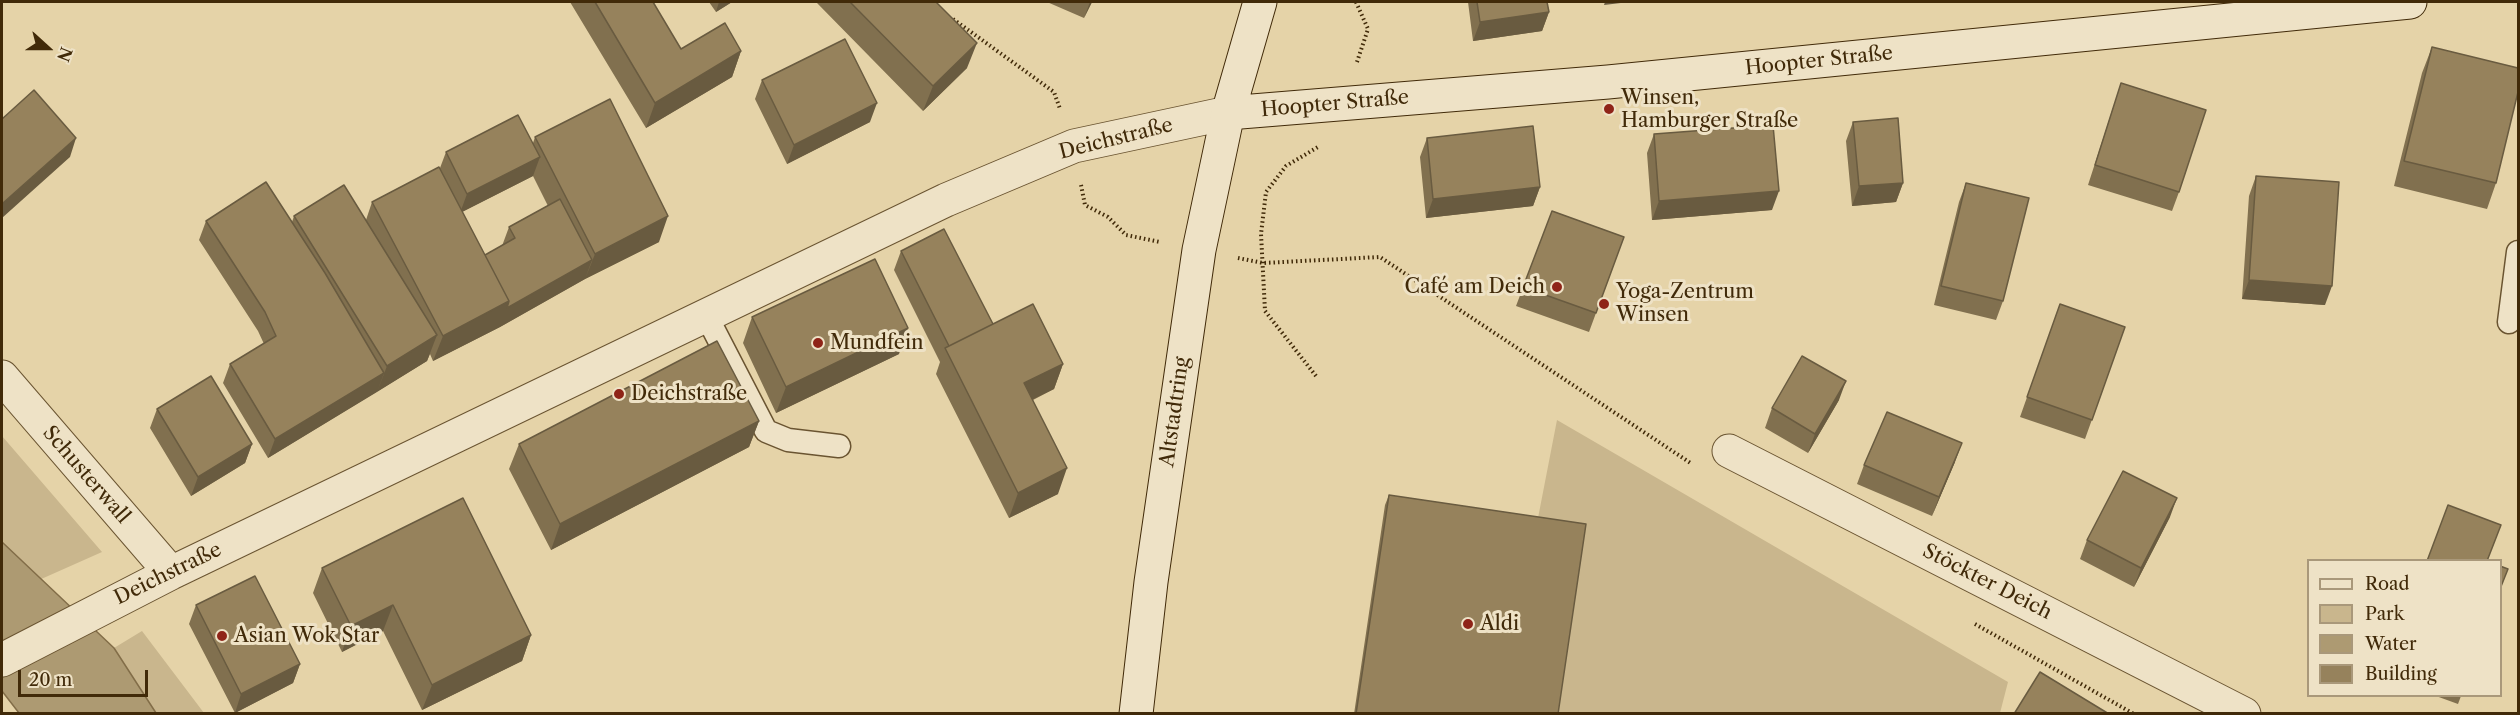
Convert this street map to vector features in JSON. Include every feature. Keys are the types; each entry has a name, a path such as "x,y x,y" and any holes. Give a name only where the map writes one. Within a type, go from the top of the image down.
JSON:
{"street":[{"name":"Altstadtring","path":"1136,714 1150,582 1199,250 1228,113 1260,2"},
{"name":"Hoopter Straße","path":"1228,113 1608,82 2211,12 2410,2"},
{"name":"Deichstraße","path":"2,660 171,573 946,200 1074,146 1228,113"},
{"name":"Schusterwall","path":"2,377 171,573"},
{"name":"Stöckter Deich","path":"1729,451 2244,714"}],"lane":[{"path":"2509,322 2518,252"},
{"path":"706,315 766,431 788,440 839,446"}],"path":[{"path":"1356,2 1368,29 1360,50"},
{"path":"1316,376 1265,311 1261,234 1266,192 1286,166 1324,143"},
{"path":"1199,250 1263,263 1380,257 1701,470"},
{"path":"1969,621 2133,714"}],"green space":[{"path":"1557,420 2008,682 2000,713 1500,714"},
{"path":"2,436 102,552 39,580 2,542"},
{"path":"142,631 204,713 156,713 114,648"}],"water":[{"path":"2,542 114,648 156,713 19,713 2,691"}],"building":[{"path":"595,2 653,2 681,49 725,23 741,51 655,103"},
{"path":"850,2 936,2 977,43 933,86"},
{"path":"1477,2 1547,2 1549,12 1480,22"},
{"path":"845,39 877,103 794,145 762,80"},
{"path":"2432,47 2518,68 2518,92 2496,183 2404,161"},
{"path":"2121,83 2206,110 2179,192 2095,165"},
{"path":"34,90 76,138 3,203 2,119"},
{"path":"610,99 668,216 595,254 535,137"},
{"path":"518,115 540,157 467,194 446,152"},
{"path":"1898,118 1903,183 1859,186 1853,122"},
{"path":"1773,125 1779,191 1659,201 1654,134"},
{"path":"1533,126 1540,187 1433,199 1427,138"},
{"path":"439,167 509,301 443,336 372,202"},
{"path":"2256,176 2339,182 2332,286 2249,280"},
{"path":"266,182 325,273 384,373 275,439 230,364 276,336 265,312 206,221"},
{"path":"1966,183 2029,198 2003,301 1941,286"},
{"path":"344,185 437,335 387,366 294,216"},
{"path":"560,199 592,260 507,308 509,301 485,255 515,238 509,227"},
{"path":"1552,211 1624,237 1596,313 1523,287"},
{"path":"944,229 993,324 949,346 901,251"},
{"path":"875,259 908,328 786,387 752,317"},
{"path":"1033,304 1063,364 1024,383 1067,468 1018,493 945,348"},
{"path":"2060,304 2125,327 2092,420 2027,397"},
{"path":"717,341 759,421 560,524 519,444"},
{"path":"1802,356 1846,381 1815,434 1772,408"},
{"path":"211,376 252,444 198,477 157,409"},
{"path":"1887,412 1962,443 1939,497 1864,465"},
{"path":"2123,471 2177,498 2141,568 2087,540"},
{"name":"Aldi","path":"1389,495 1586,524 1558,714 1356,714"},
{"path":"463,498 531,635 432,685 393,605 351,626 322,568"},
{"path":"2448,505 2501,525 2488,559 2428,559"},
{"path":"2502,567 2508,569 2502,584"},
{"path":"255,576 300,664 241,694 196,605"},
{"path":"2040,672 2109,714 2014,714"}],"place":[{"name":"Winsen, Hamburger Straße","path":"1609,109"},
{"name":"Café am Deich","path":"1557,287"},
{"name":"Yoga-Zentrum Winsen","path":"1604,304"},
{"name":"Mundfein","path":"818,343"},
{"name":"Deichstraße","path":"619,394"},
{"name":"Aldi","path":"1468,624"},
{"name":"Asian Wok Star","path":"222,636"}]}
